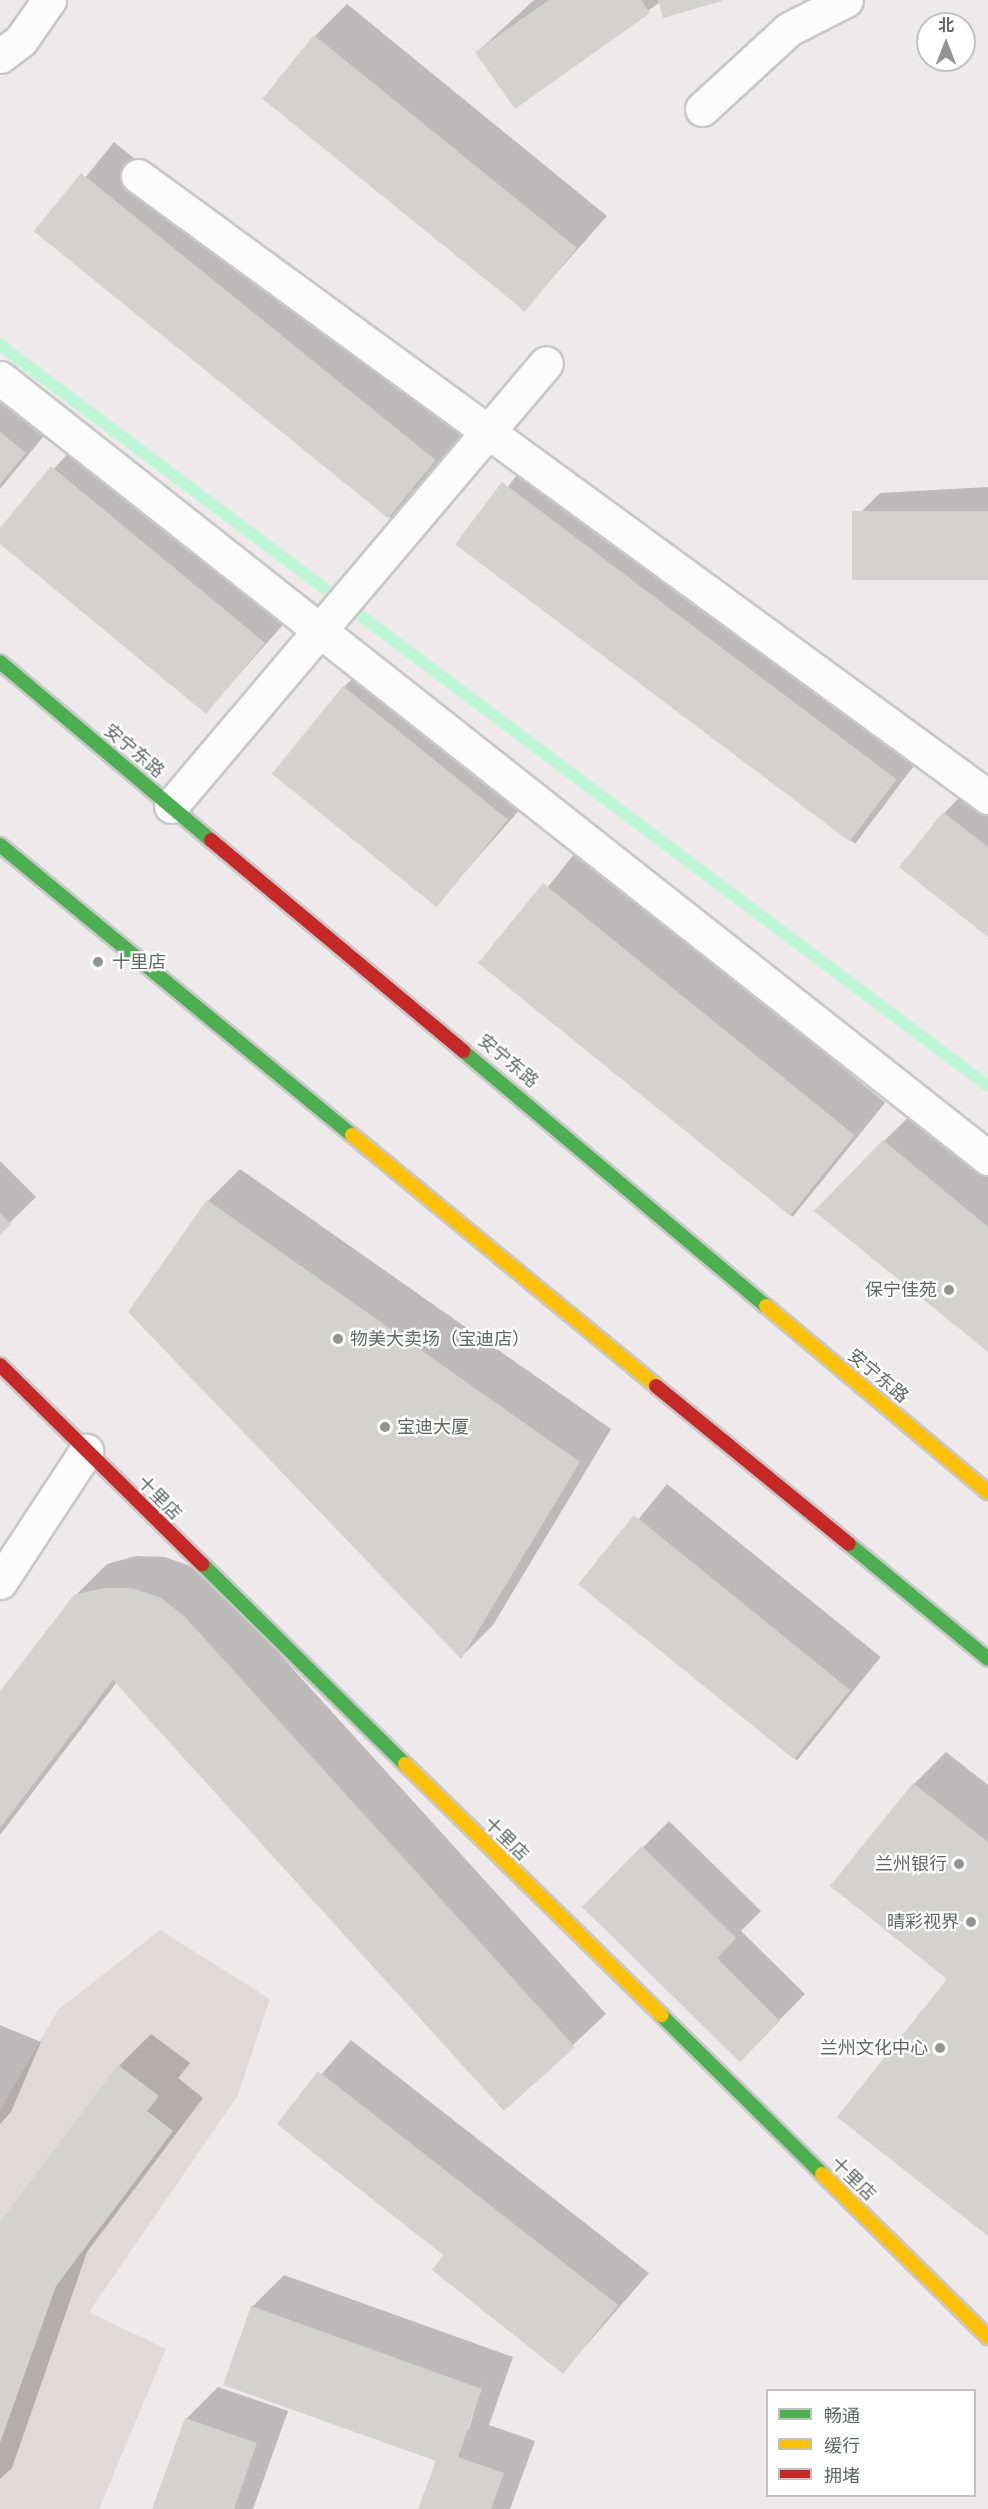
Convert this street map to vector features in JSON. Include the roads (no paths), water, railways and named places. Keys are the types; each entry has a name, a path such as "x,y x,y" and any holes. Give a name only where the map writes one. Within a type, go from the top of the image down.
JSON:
{"main road":[{"name":"安宁东路","path":"0,662 988,1492"},
{"path":"0,845 988,1659"},
{"name":"十里店","path":"0,1365 988,2337"}],"street":[{"path":"0,56 21,40 49,0"},
{"path":"702,109 789,29 846,0"},
{"path":"138,176 988,797"},
{"path":"171,806 546,363"},
{"path":"0,378 324,626 988,1158"},
{"path":"0,1582 86,1451"}],"waterway":[{"path":"0,345 988,1086"}],"place":[{"name":"十里店","path":"98,962"},
{"name":"保宁佳苑","path":"949,1290"},
{"name":"物美大卖场（宝迪店）","path":"338,1339"},
{"name":"宝迪大厦","path":"385,1427"},
{"name":"兰州银行","path":"959,1864"},
{"name":"晴彩视界","path":"971,1922"},
{"name":"兰州文化中心","path":"940,2048"}]}
